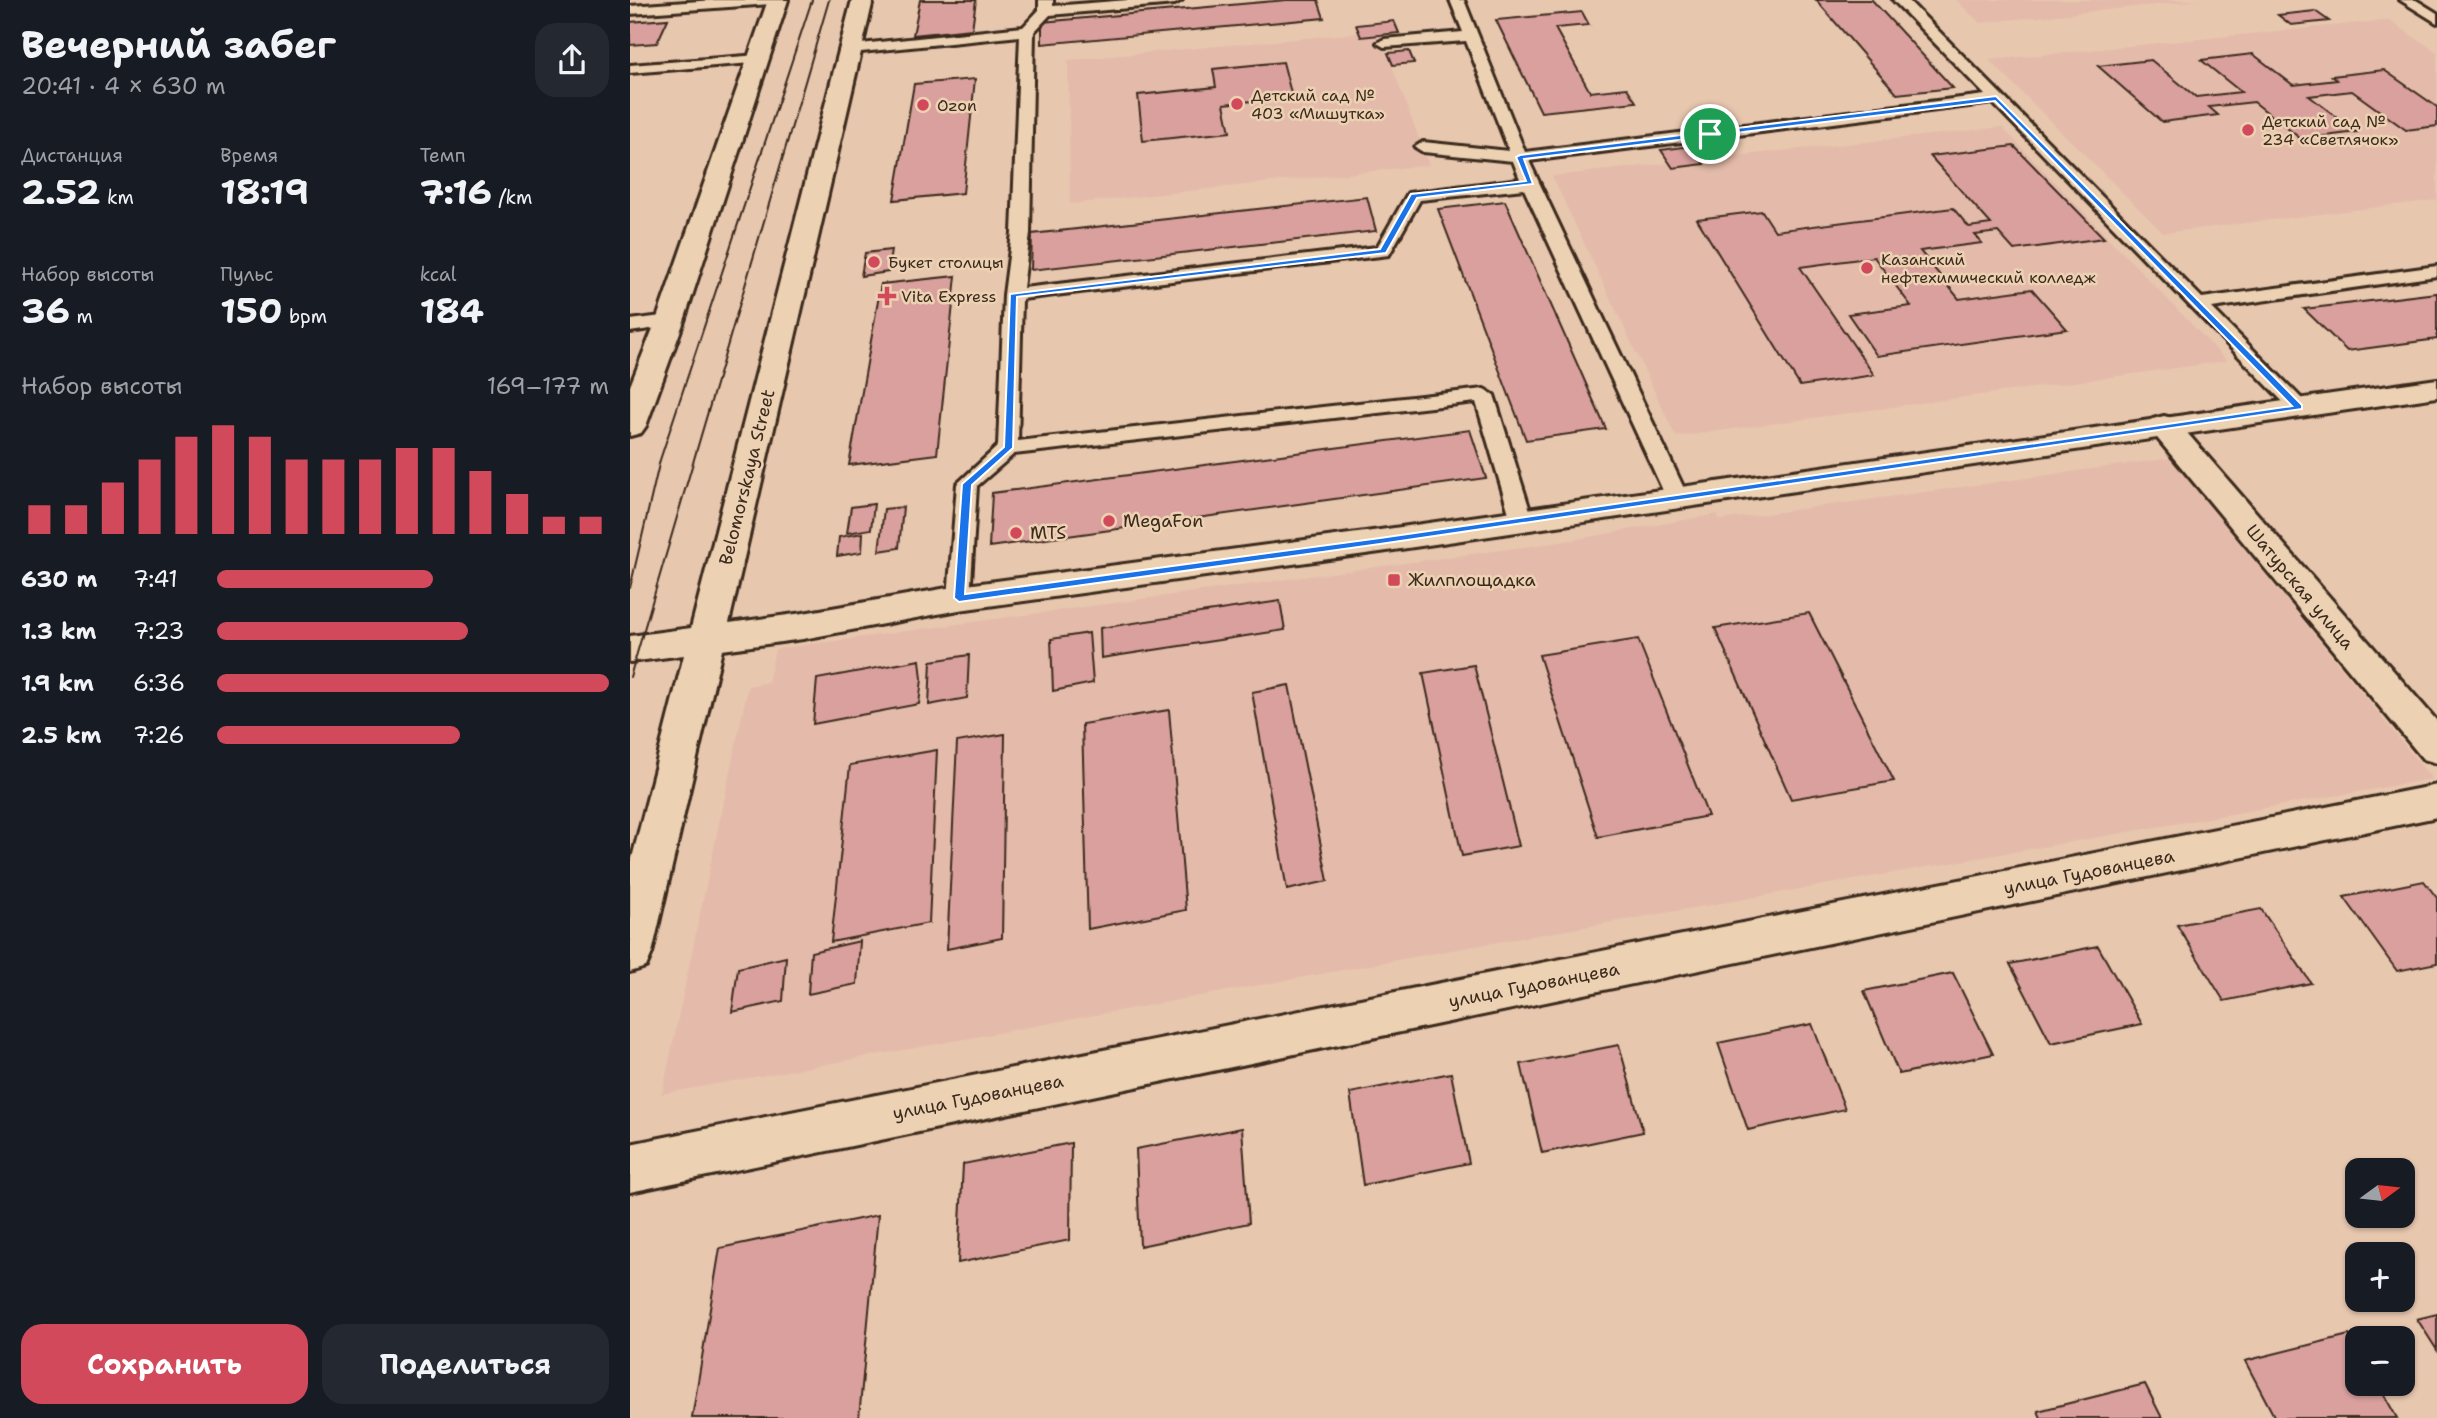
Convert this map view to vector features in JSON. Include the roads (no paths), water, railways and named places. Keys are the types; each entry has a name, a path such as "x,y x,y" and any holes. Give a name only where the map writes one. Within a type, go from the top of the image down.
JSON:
{"street":[{"path":"630,426 670,321 778,0"},
{"name":"Belomorskaya Street","path":"630,953 862,0"},
{"path":"630,649 708,640 959,598 2437,388"},
{"name":"Шатурская улица","path":"2164,426 2437,748"},
{"name":"улица Гудованцева","path":"630,1168 2437,801"}],"lane":[{"path":"630,10 771,0"},
{"path":"1009,448 1013,295 1021,233 1027,30 1046,5 1175,0"},
{"path":"1457,0 1530,183 1677,498"},
{"path":"1900,0 2299,407"},
{"path":"2407,0 2437,19"},
{"path":"851,49 1027,30"},
{"path":"1384,43 1471,36"},
{"path":"630,69 759,59"},
{"path":"1423,148 1520,157 1996,98"},
{"path":"1013,295 1383,251 1414,196 1530,183"},
{"path":"2197,304 2437,271"},
{"path":"630,326 670,321"},
{"path":"959,598 967,484 1009,448 1484,395 1522,520"}],"tram line":[{"path":"630,588 660,460 812,0"},
{"path":"630,677 829,0"}],"place":[{"name":"Детский сад № 403 «Мишутка»","path":"1237,104"},
{"name":"Ozon","path":"923,105"},
{"name":"Детский сад № 234 «Светлячок»","path":"2248,130"},
{"name":"Букет столицы","path":"874,262"},
{"name":"Казанский нефтехимический колледж","path":"1867,268"},
{"name":"Vita Express","path":"887,296"},
{"name":"MegaFon","path":"1109,521"},
{"name":"MTS","path":"1016,533"},
{"name":"Жилплощадка","path":"1394,580"}]}
